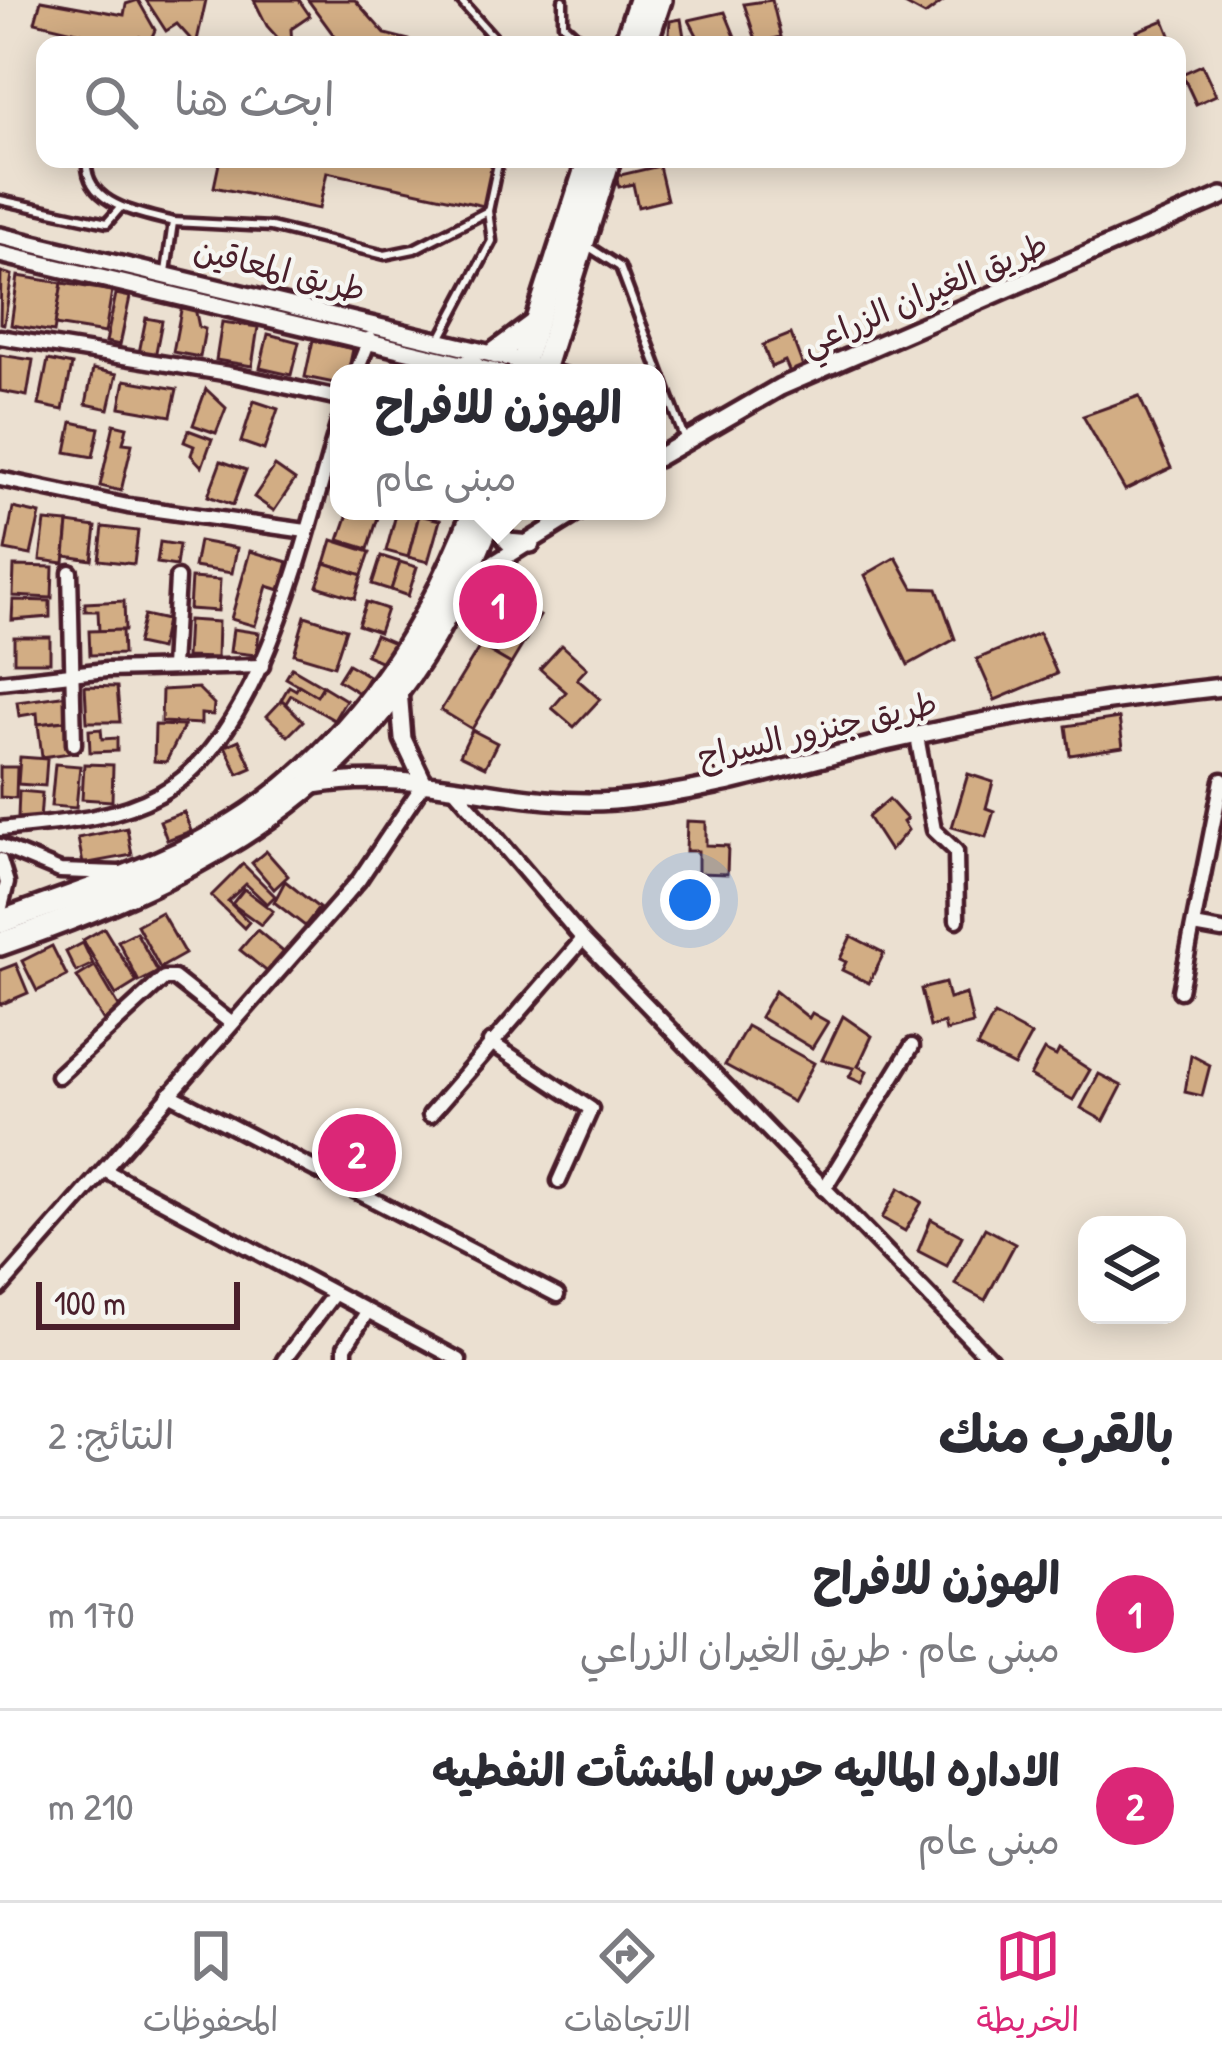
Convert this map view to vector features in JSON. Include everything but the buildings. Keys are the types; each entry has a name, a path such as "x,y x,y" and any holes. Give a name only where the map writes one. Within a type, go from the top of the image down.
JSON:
{"main road":[{"path":"628,36 640,0"},
{"path":"648,36 660,0"},
{"path":"532,364 537,319 586,168"},
{"path":"534,364 583,243 606,168"},
{"path":"498,363 537,319"},
{"path":"0,922 139,873 227,829 299,773 354,716 428,614 482,520"},
{"path":"0,944 181,872 315,784 399,690 464,583 484,520"}],"street":[{"name":"طريق الغيران الزراعي","path":"666,452 780,387 1222,196"},
{"name":"طريق المعاقين","path":"0,236 440,339 498,363"},
{"name":"طريق المعاقين","path":"0,254 370,338 461,364"},
{"path":"0,337 230,374 330,396"},
{"path":"360,364 370,338"},
{"path":"0,829 116,814 161,794 214,742 262,666 330,452"},
{"path":"0,479 128,506 306,531"},
{"path":"491,520 508,542 534,544"},
{"path":"464,583 567,520"},
{"path":"70,572 68,674 74,744"},
{"path":"172,667 178,578"},
{"path":"0,682 172,667 262,666"},
{"name":"طريق جنزور السراج","path":"315,784 371,778 582,802 617,800 716,786 917,736 1097,701 1222,687"},
{"path":"0,1288 358,880 424,783 403,739 399,690"},
{"path":"917,736 934,830 956,851 957,920"},
{"path":"1180,991 1222,780"},
{"path":"453,787 583,940 991,1360"},
{"path":"0,846 60,871 139,873"},
{"path":"0,860 7,883 0,911"},
{"path":"1194,926 1222,931"},
{"path":"430,1115 583,940"},
{"path":"58,1076 164,978 174,978 231,1023"},
{"path":"490,1042 591,1109 560,1180"},
{"path":"824,1189 912,1046"},
{"path":"169,1094 556,1294"},
{"path":"104,1170 459,1360"},
{"path":"284,1360 333,1295"},
{"path":"345,1360 345,1347 367,1312"}],"lane":[{"path":"460,0 492,36"},
{"path":"563,0 563,24 576,36"},
{"path":"89,168 94,188 120,208 173,222 272,227 385,255 415,249 488,211"},
{"path":"440,339 492,241 488,211 497,168"},
{"path":"0,200 107,223 120,208"},
{"path":"166,272 173,222"},
{"path":"583,243 620,267 656,364"},
{"path":"666,389 685,440"}],"place":[{"name":"الهوزن للافراح","path":"498,604"},
{"name":"الاداره الماليه حرس المنشأت النفطيه","path":"357,1153"}]}
